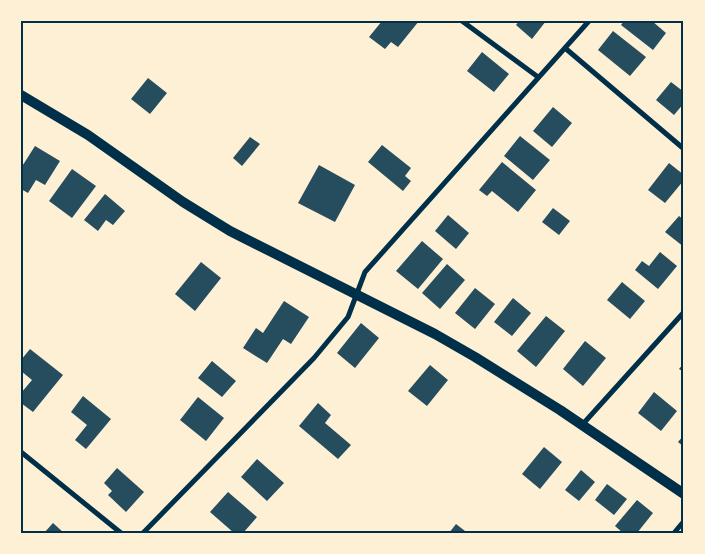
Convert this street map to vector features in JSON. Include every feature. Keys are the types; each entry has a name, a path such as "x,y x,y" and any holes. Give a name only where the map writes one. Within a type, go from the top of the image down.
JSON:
{"main road":[{"path":"21,95 88,135 183,202 230,231 356,294 475,357 582,425 684,494"}],"street":[{"path":"462,21 538,77"},
{"path":"143,533 314,358 348,317 365,272 589,21"},
{"path":"565,48 684,149"},
{"path":"582,425 684,312"},
{"path":"21,452 121,533"},
{"path":"674,533 684,521"}],"building":[{"path":"382,21 419,21 398,47 391,42 385,49 369,37"},
{"path":"519,21 546,21 532,39 516,25"},
{"path":"624,21 652,21 666,33 653,50 621,25"},
{"path":"613,31 646,57 630,76 598,50"},
{"path":"482,52 509,74 494,92 467,71"},
{"path":"148,78 167,93 150,114 131,99"},
{"path":"671,82 684,92 684,103 674,115 656,100"},
{"path":"553,107 572,123 552,147 533,131"},
{"path":"520,136 550,160 533,180 504,156"},
{"path":"250,137 260,144 242,166 233,158"},
{"path":"382,145 411,168 405,176 411,181 403,191 368,162"},
{"path":"35,146 60,161 45,185 36,180 28,193 21,189 21,168"},
{"path":"502,162 536,190 518,212 492,191 487,196 479,190"},
{"path":"669,163 684,175 684,180 665,203 648,190"},
{"path":"319,165 355,185 335,222 298,203"},
{"path":"72,169 96,186 72,218 49,201"},
{"path":"105,194 125,211 113,225 106,220 98,231 84,220"},
{"path":"553,208 570,221 559,235 542,222"},
{"path":"448,215 469,233 456,249 435,231"},
{"path":"679,216 684,220 684,247 665,232"},
{"path":"422,241 443,259 418,289 396,271"},
{"path":"660,252 677,266 658,289 635,270 642,261 649,266"},
{"path":"201,262 221,278 195,311 175,294"},
{"path":"447,264 465,280 440,309 422,293"},
{"path":"622,282 645,301 630,319 607,300"},
{"path":"475,288 495,304 475,329 455,313"},
{"path":"513,298 531,313 512,336 494,322"},
{"path":"284,301 309,317 291,344 283,339 267,363 243,348 256,328 263,333"},
{"path":"546,316 565,331 536,367 517,351"},
{"path":"361,323 379,338 355,368 337,353"},
{"path":"585,341 606,358 583,386 563,369"},
{"path":"30,349 63,375 33,412 21,403 21,393 32,380 21,371 21,360"},
{"path":"212,361 236,381 222,397 198,378"},
{"path":"684,363 684,372 679,369"},
{"path":"430,365 448,380 427,406 408,391"},
{"path":"654,392 677,411 661,431 638,413"},
{"path":"83,396 111,419 86,449 75,440 87,425 71,412"},
{"path":"198,397 224,418 206,441 180,420"},
{"path":"318,403 331,415 325,423 351,445 338,459 299,426"},
{"path":"684,435 684,447 678,442"},
{"path":"544,447 562,462 540,489 522,474"},
{"path":"257,459 284,483 267,501 241,477"},
{"path":"117,468 144,492 126,512 108,495 112,491 104,483"},
{"path":"581,470 595,482 579,501 565,490"},
{"path":"607,484 627,499 614,515 595,500"},
{"path":"228,492 257,517 243,533 234,533 210,512"},
{"path":"637,500 653,513 637,533 623,533 615,526"},
{"path":"53,523 64,533 44,533"},
{"path":"456,524 465,531 464,533 449,533"}]}
